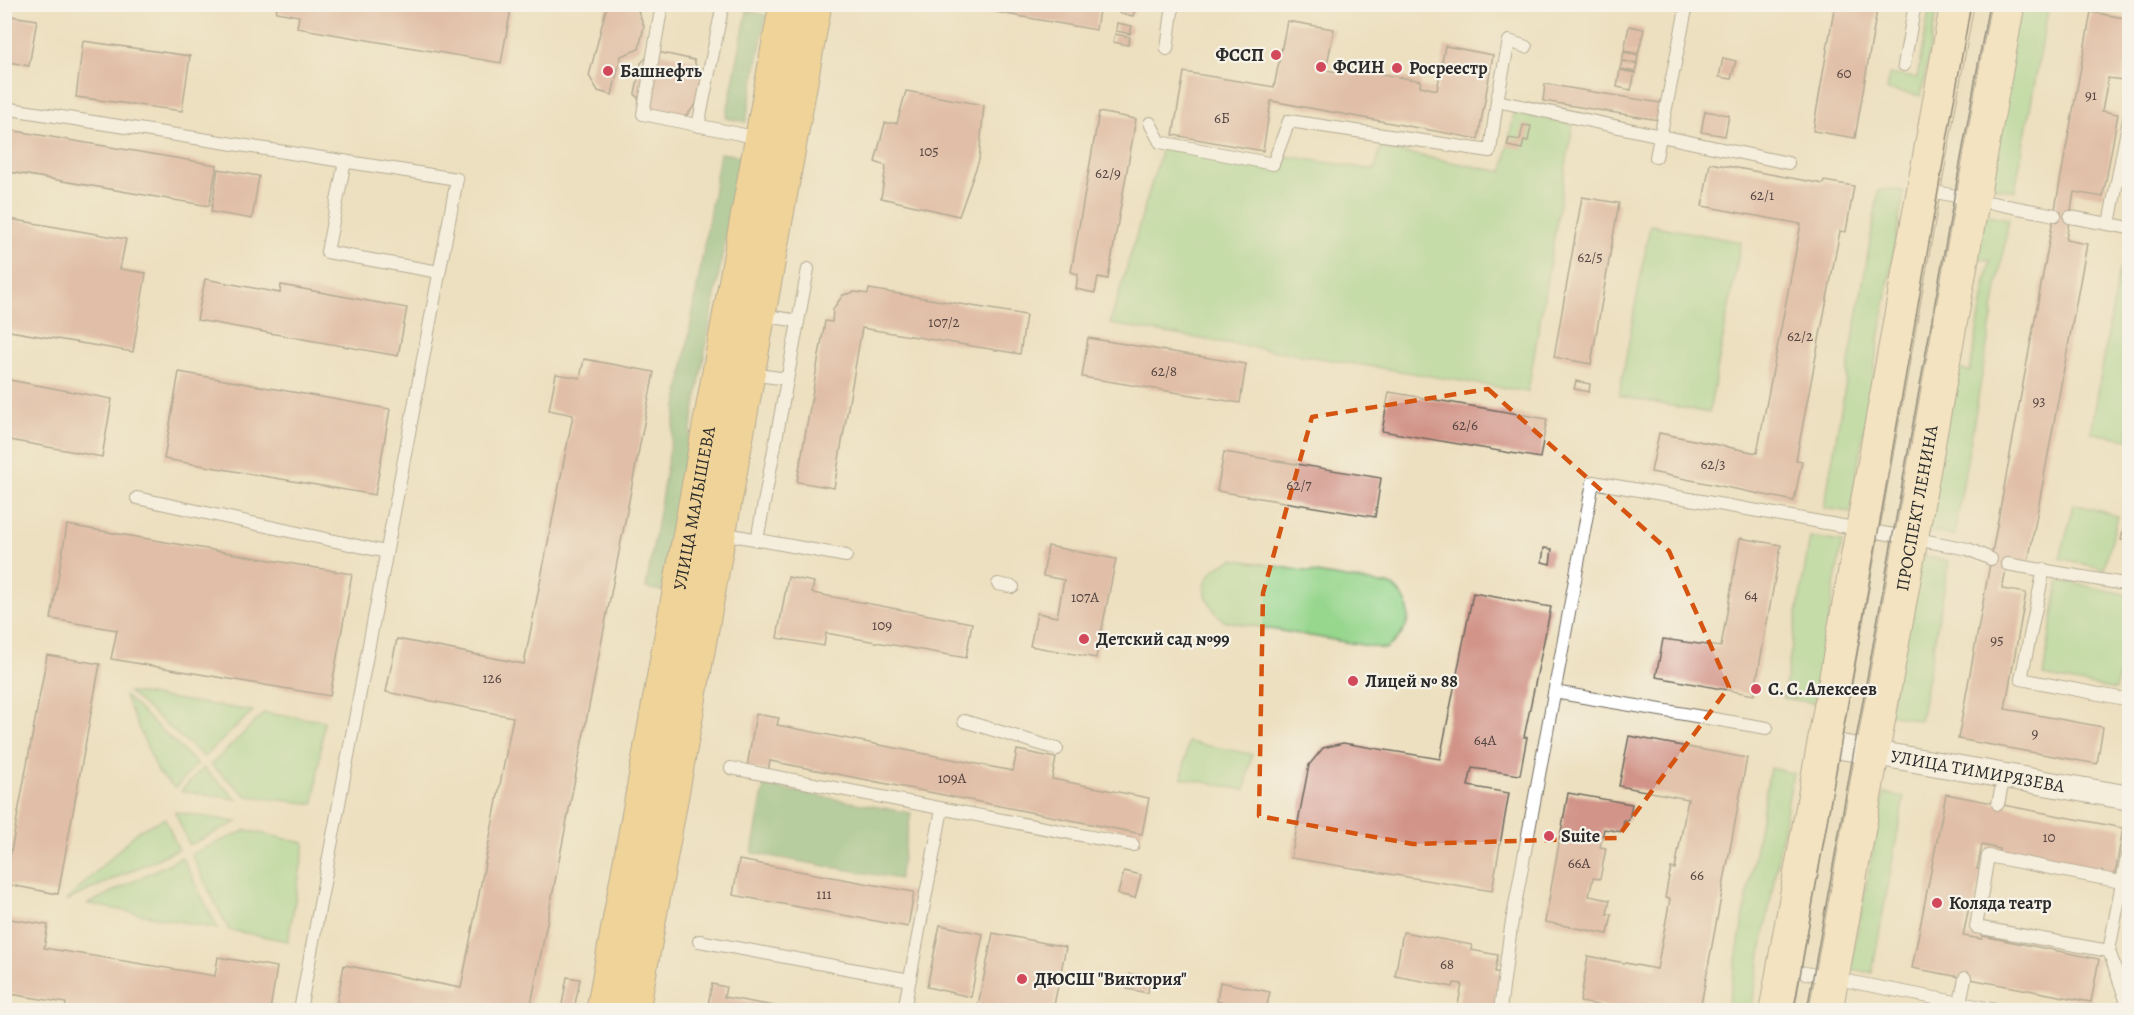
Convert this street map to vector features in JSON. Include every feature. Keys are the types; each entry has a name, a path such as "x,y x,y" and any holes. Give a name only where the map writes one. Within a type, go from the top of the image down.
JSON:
{"main road":[{"name":"УЛИЦА МАЛЫШЕВА","path":"603,1011 786,4"},
{"name":"УЛИЦА МАЛЫШЕВА","path":"633,1011 815,4"},
{"path":"1776,1011 1957,4"},
{"name":"ПРОСПЕКТ ЛЕНИНА","path":"1826,1011 2008,4"}],"street":[{"name":"УЛИЦА ТИМИРЯЗЕВА","path":"1824,744 2130,798"}],"lane":[{"path":"662,4 643,114 762,138"},
{"path":"698,126 723,4"},
{"path":"1167,49 1173,4"},
{"path":"1656,157 1687,4"},
{"path":"1904,65 1915,4"},
{"path":"1150,123 1160,142 1273,164 1289,121 1490,151 1509,41 1526,47"},
{"path":"1497,101 1788,163"},
{"path":"4,108 457,179 300,1011"},
{"path":"2109,224 2130,114"},
{"path":"345,162 327,252 439,272"},
{"path":"1925,190 2055,215"},
{"path":"2070,217 2130,228"},
{"path":"757,540 808,269"},
{"path":"759,314 798,321"},
{"path":"748,374 788,379"},
{"path":"1500,1011 1511,927 1593,482 1968,549 1991,559"},
{"path":"137,498 386,552"},
{"path":"720,533 846,556"},
{"path":"2007,564 2130,585"},
{"path":"2044,569 2021,679 2130,700"},
{"path":"998,584 1013,587"},
{"path":"1554,692 1767,728"},
{"path":"964,721 1057,749"},
{"path":"731,768 1133,845"},
{"path":"1998,804 2004,776"},
{"path":"904,1011 942,809"},
{"path":"2126,1011 2127,1003 2109,951 2130,840"},
{"path":"2109,951 1974,933 1988,852 2121,882"},
{"path":"699,941 909,980"},
{"path":"1784,968 1997,1011"},
{"path":"1960,1003 1965,978"}],"highlighted area":[{"path":"1488,389 1669,551 1729,687 1617,838 1413,844 1259,816 1263,593 1312,417"}],"green space":[{"path":"1930,5 1938,5 1921,96 1887,90 1889,74 1917,78"},
{"path":"2016,5 2049,5 2015,191 1983,186"},
{"path":"747,11 766,15 746,122 726,118"},
{"path":"1514,113 1573,124 1528,392 1110,324 1162,148 1278,169 1281,155 1375,170 1380,148 1503,172"},
{"path":"720,153 740,156 662,591 646,588"},
{"path":"1879,190 1904,191 1850,512 1824,508"},
{"path":"1979,213 2009,219 1954,536 1922,530 1950,368 1970,371 1990,260 1971,257"},
{"path":"1650,225 1741,242 1709,413 1619,396"},
{"path":"2119,269 2129,270 2129,439 2091,433"},
{"path":"2074,504 2118,516 2104,569 2060,558"},
{"path":"1810,537 1842,542 1814,703 1783,698"},
{"path":"1917,554 1949,561 1920,721 1889,714"},
{"path":"1234,559 1393,586 1406,602 1408,619 1405,628 1394,643 1385,649 1224,621 1209,603 1205,586 1213,571"},
{"path":"2059,580 2129,595 2129,612 2116,690 2043,676"},
{"path":"128,692 253,711 204,757"},
{"path":"124,695 197,764 175,788 158,772"},
{"path":"264,713 324,721 314,804 247,796 211,765"},
{"path":"1188,742 1252,754 1245,790 1182,778"},
{"path":"203,768 237,799 181,791"},
{"path":"1770,768 1793,773 1751,1010 1727,1010"},
{"path":"764,786 911,813 899,879 752,853"},
{"path":"1884,793 1904,797 1872,973 1850,969"},
{"path":"175,812 237,822 189,845"},
{"path":"165,818 178,849 66,901 138,831"},
{"path":"246,830 305,843 288,941 229,930 191,854"},
{"path":"182,857 218,929 88,904"}],"building":[{"path":"278,4 487,4 511,9 501,63 297,28 299,16 276,12"},
{"path":"912,4 938,4 937,10"},
{"path":"950,4 1100,4 1096,30"},
{"path":"1835,4 1878,4 1855,138 1813,131"},
{"path":"607,5 636,6 644,26 639,49 621,56 612,95 598,91 589,76"},
{"path":"1120,5 1135,8 1133,16 1119,13"},
{"path":"2091,12 2130,19 2130,65 2125,64 2123,80 2108,78 2102,111 2118,114 2103,197 2074,192 2066,240 2087,244 2028,563 2008,559 2002,589 2026,593 2005,709 2103,727 2097,764 1958,739"},
{"path":"4,15 37,20 29,66 4,61"},
{"path":"1287,21 1334,29 1326,70 1342,73 1343,67 1421,81 1420,86 1437,90 1445,46 1493,55 1478,139 1271,101 1263,151 1173,135 1184,72 1274,87"},
{"path":"1117,23 1132,26 1130,34 1116,31"},
{"path":"1629,26 1644,29 1638,54 1624,51"},
{"path":"1115,34 1130,37 1128,45 1113,42"},
{"path":"83,41 190,56 182,111 76,97"},
{"path":"653,51 694,60 701,81 697,103 685,117 646,110 635,94 641,63"},
{"path":"1624,52 1638,55 1637,63 1622,61"},
{"path":"1723,58 1736,61 1731,79 1719,77"},
{"path":"1622,61 1637,64 1635,72 1620,69"},
{"path":"1620,70 1635,73 1631,90 1617,87"},
{"path":"1545,84 1661,103 1658,120 1543,101"},
{"path":"906,91 984,105 979,160 959,216 881,198 886,166 875,162 885,123 897,123"},
{"path":"1705,111 1729,115 1725,136 1701,132"},
{"path":"1099,112 1136,119 1108,279 1098,277 1095,293 1076,289 1078,274 1071,272"},
{"path":"1523,125 1531,126 1528,141 1524,140 1522,149 1507,146 1509,138 1520,140"},
{"path":"4,129 217,165 209,206 4,171"},
{"path":"1710,163 1823,184 1824,181 1854,186 1846,232 1840,231 1796,460 1802,461 1794,501 1651,472 1659,433 1757,453 1801,224 1702,206"},
{"path":"218,169 259,176 252,219 211,212"},
{"path":"1582,197 1619,203 1591,364 1554,357"},
{"path":"4,218 126,239 120,269 146,273 133,352 4,330"},
{"path":"205,279 280,293 281,285 407,308 398,356 197,320"},
{"path":"869,289 1026,315 1020,354 862,328 834,488 797,482 825,321 832,322 833,309 843,295 855,292 868,294"},
{"path":"1088,338 1246,364 1240,403 1082,377"},
{"path":"584,359 654,372 530,1010 355,1010 336,1007 344,965 461,988 513,717 386,692 397,639 524,664 573,415 549,410 556,374 580,378"},
{"path":"179,372 390,409 375,495 164,459"},
{"path":"4,379 112,399 102,457 4,439"},
{"path":"1576,381 1590,384 1589,392 1574,389"},
{"path":"1389,392 1547,419 1540,458 1382,431"},
{"path":"1224,452 1381,478 1375,517 1217,491"},
{"path":"2126,515 2130,515 2130,542 2121,540"},
{"path":"67,525 352,574 330,696 111,659 117,630 51,619"},
{"path":"1740,538 1781,545 1754,695 1656,677 1663,639 1721,647"},
{"path":"1048,546 1116,559 1096,658 1030,646 1037,613 1057,617 1064,580 1043,576"},
{"path":"1544,548 1552,549 1550,564 1542,562"},
{"path":"788,577 814,582 812,593 972,623 966,658 826,633 824,646 777,638"},
{"path":"1473,593 1551,607 1524,737 1527,737 1520,775 1472,768 1468,786 1509,793 1492,891 1291,858 1309,765 1323,748 1343,743 1440,759"},
{"path":"47,655 100,664 58,894 5,884"},
{"path":"756,714 779,718 777,725 1013,771 1017,750 1056,758 1052,779 1149,798 1142,834 770,761 768,771 747,767"},
{"path":"1629,736 1747,758 1700,1010 1626,1010 1580,1002 1588,956 1657,969 1670,899 1665,898 1668,881 1671,868 1675,869 1688,799 1619,786"},
{"path":"1568,793 1632,804 1629,821 1624,820 1622,832 1604,829 1600,847 1606,848 1600,879 1593,878 1589,896 1610,900 1607,914 1612,914 1608,934 1545,922"},
{"path":"1946,794 2123,828 2115,875 1998,853 1999,849 1982,845 1977,869 1982,870 1974,908 1969,907 1963,936 1982,939 1982,936 2099,959 2091,1002 1912,968"},
{"path":"739,860 914,892 908,927 733,895"},
{"path":"1124,871 1141,875 1135,898 1118,894"},
{"path":"4,918 48,925 44,948 215,976 218,957 277,967 270,1010 65,1010 66,1003 4,993"},
{"path":"940,925 983,934 971,997 927,987"},
{"path":"1403,932 1472,945 1471,950 1498,955 1495,972 1501,973 1494,1010 1457,1010 1462,984 1454,983 1453,987 1395,976"},
{"name":"ДЮСШ \"Виктория\"","path":"993,933 1066,947 1053,1010 977,1010"},
{"path":"1130,974 1150,978 1148,993 1127,989"},
{"path":"567,977 580,979 574,1010 561,1010"},
{"path":"1220,982 1270,992 1266,1010 1221,1010 1222,1002 1217,1001"},
{"path":"712,984 726,987 724,997 796,1010 707,1010"}],"tram line":[{"path":"1794,1010 1971,4"},
{"path":"1807,1010 1989,4"}],"place":[{"name":"ФССП","path":"1276,55"},
{"name":"ФСИН","path":"1321,67"},
{"name":"Росреестр","path":"1397,68"},
{"name":"Башнефть","path":"608,71"},
{"name":"Детский сад №99","path":"1084,639"},
{"name":"Лицей № 88","path":"1353,681"},
{"name":"С. С. Алексеев","path":"1756,689"},
{"name":"Suite","path":"1549,836"},
{"name":"Коляда театр","path":"1937,903"},
{"name":"ДЮСШ \"Виктория\"","path":"1022,979"}]}
